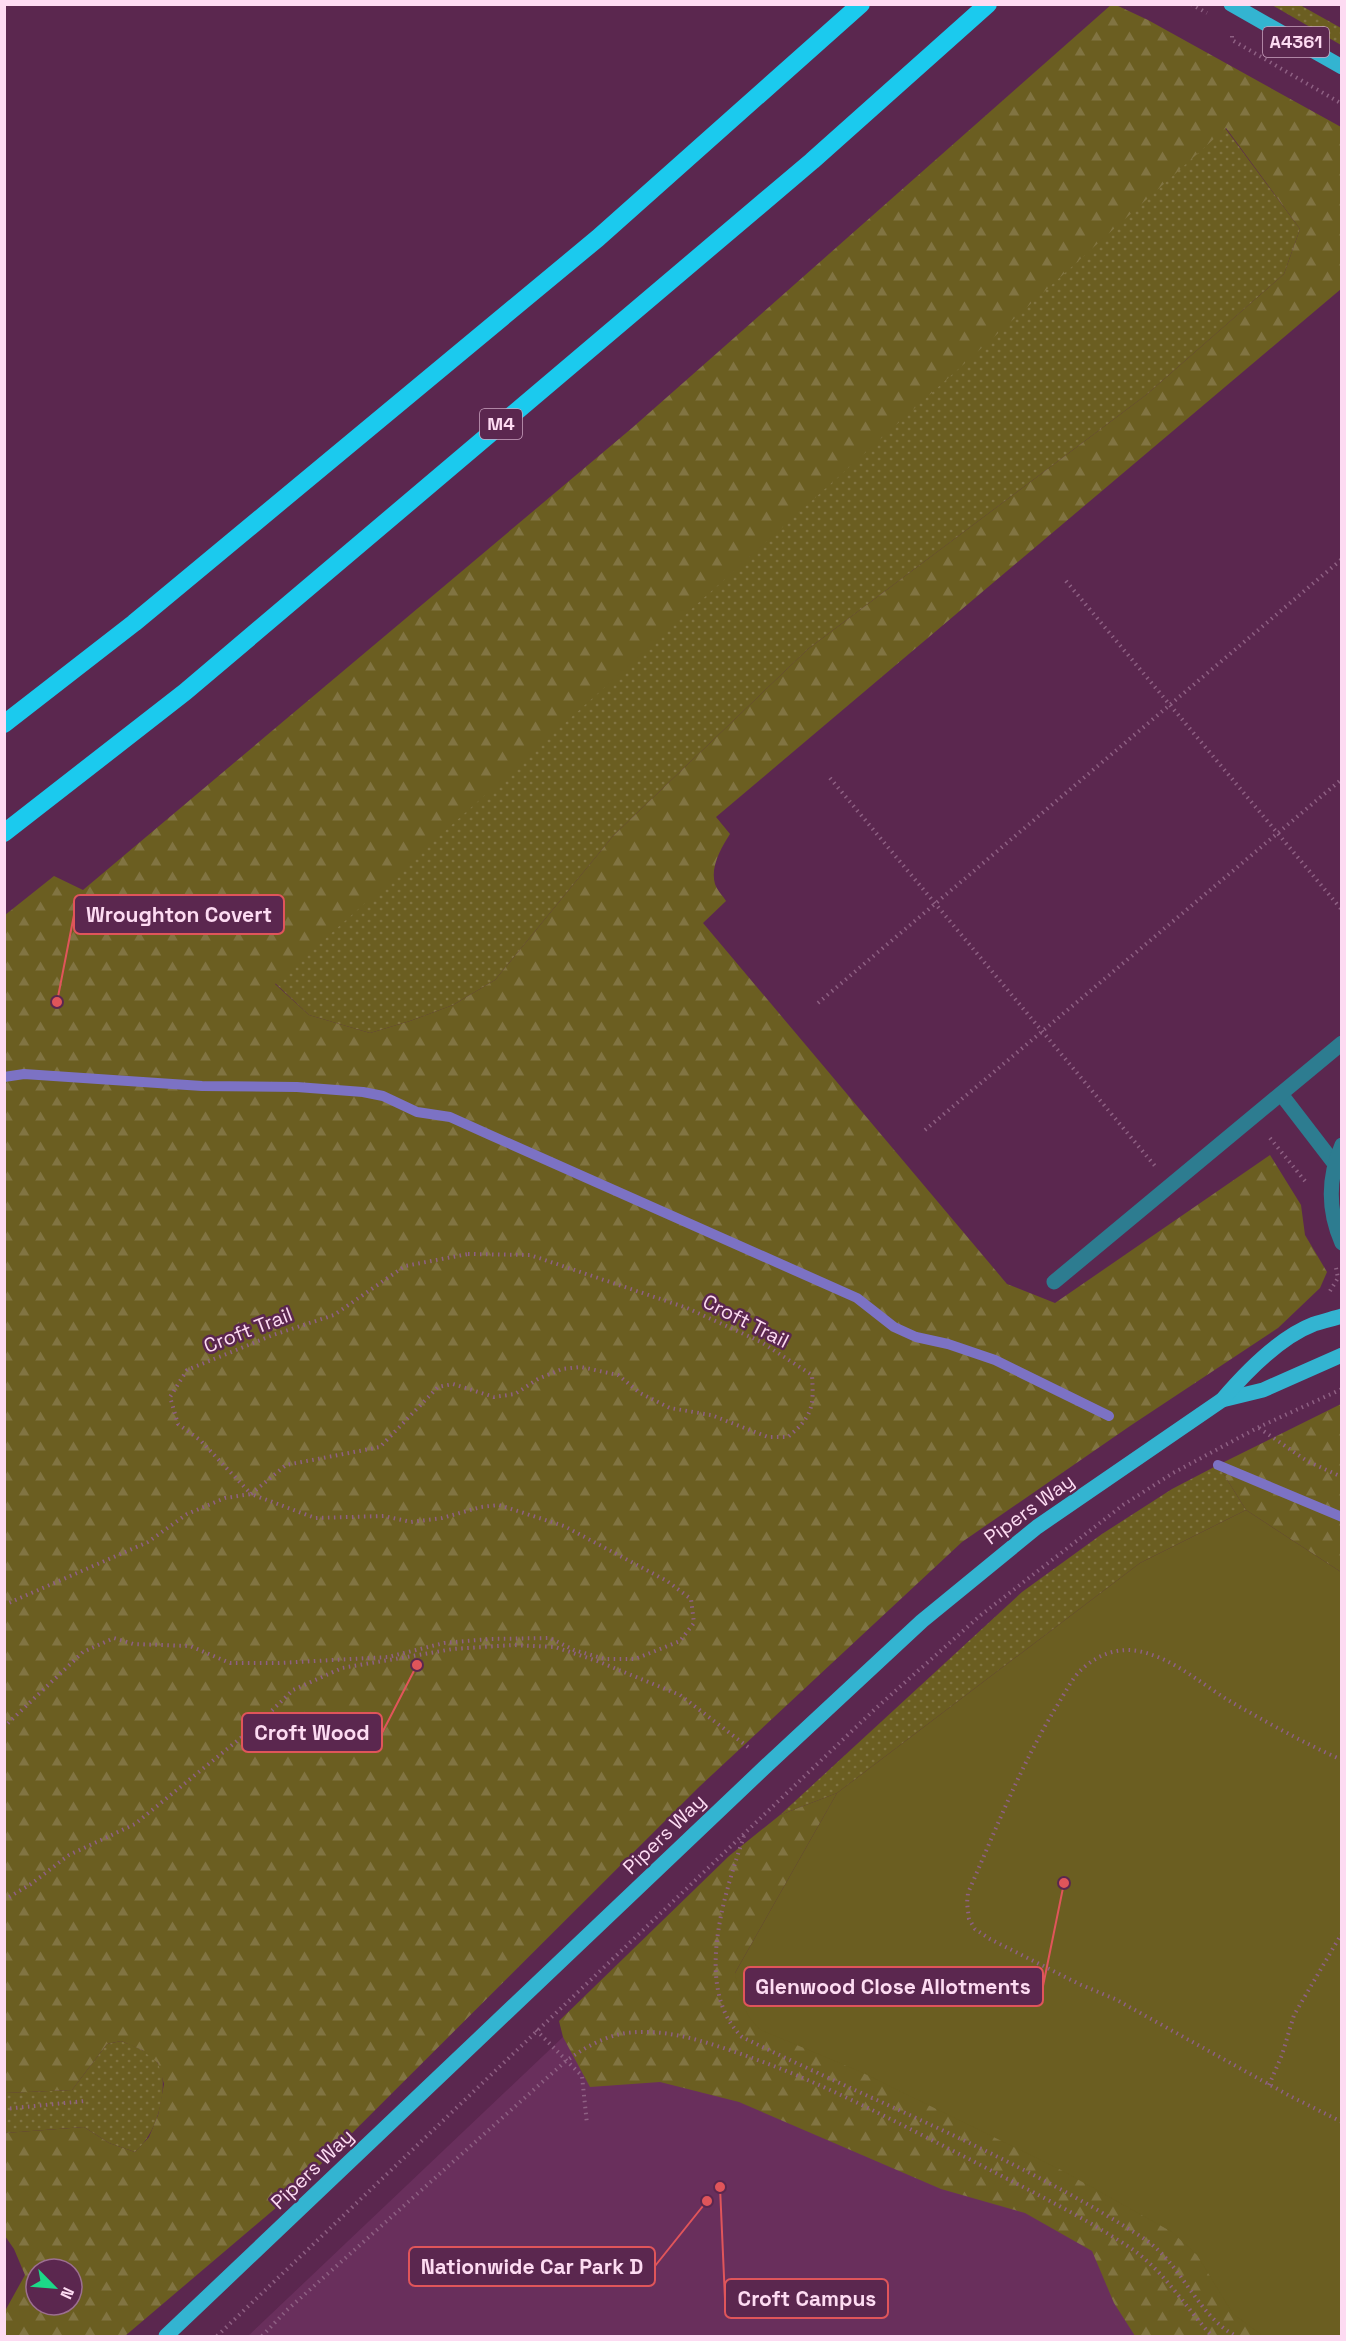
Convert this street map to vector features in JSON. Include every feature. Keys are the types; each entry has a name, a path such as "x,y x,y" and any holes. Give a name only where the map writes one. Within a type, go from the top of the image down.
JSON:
{"highway":[{"path":"4,724 134,623 598,238 861,4"},
{"name":"M4","path":"4,833 194,684 803,169 987,4"}],"main road":[{"name":"A4361","path":"1231,4 1341,67"},
{"name":"Pipers Way","path":"166,2337 766,1766 922,1621 1037,1527 1222,1400 1242,1377 1275,1348 1311,1325 1341,1316"},
{"name":"Pipers Way","path":"1222,1400 1263,1390 1341,1355"}],"lane":[{"path":"1054,1282 1341,1043"},
{"path":"1281,1094 1334,1163"},
{"path":"1341,1145 1334,1163 1331,1196 1333,1217 1341,1243"}],"path":[{"path":"1232,40 1341,104"},
{"path":"818,1003 1341,559"},
{"path":"1066,581 1341,910"},
{"path":"830,778 1172,1185"},
{"path":"926,1130 1341,779"},
{"path":"1260,1144 1296,1114"},
{"name":"Croft Trail","path":"4,1605 148,1542 187,1514 225,1498 251,1494 286,1465 380,1447 438,1387 453,1384 494,1397 515,1394 538,1379 562,1369 581,1367 618,1375 640,1393 670,1408 711,1415 768,1437 788,1437 806,1422 813,1397 812,1375 761,1342 687,1308 530,1255 468,1254 405,1266 334,1315 273,1335 186,1370 170,1397 178,1424 200,1440 251,1494 315,1518 384,1516 411,1522 442,1518 481,1507 499,1505 564,1526 667,1581 691,1599 694,1623 680,1641 635,1659 605,1659 574,1650 550,1638 489,1639 444,1643 388,1657 230,1663 190,1646 133,1644 114,1638 83,1652 4,1727"},
{"path":"217,2337 536,2030 875,1709 981,1615 1123,1505 1173,1473 1341,1389"},
{"path":"1259,1428 1307,1461 1341,1477"},
{"path":"4,1900 31,1884 69,1855 135,1824 259,1723 293,1690 342,1668 453,1649 501,1646 555,1647 597,1661 680,1695 753,1752 790,1791"},
{"path":"1341,1760 1306,1744 1232,1702 1176,1666 1136,1651 1107,1653 1091,1660 1078,1672 1044,1726 1025,1763 968,1893 967,1903 969,1919 975,1929 990,1939 1079,1984 1115,1999 1269,2085 1341,2122"},
{"path":"744,1835 720,1917 717,1942 717,1971 723,2012 742,2037 952,2135 1112,2219 1158,2248 1216,2321 1236,2337"},
{"path":"1269,2085 1282,2055 1294,2015 1341,1933"},
{"path":"536,2030 582,2076 587,2124"},
{"path":"262,2337 295,2303 566,2061 595,2042 627,2032 666,2033 716,2045 792,2073 1043,2197 1133,2250 1147,2261 1212,2337"},
{"path":"4,2109 85,2101"}],"shaded area":[{"path":"621,2019 898,2116 1222,2336 248,2336 563,2037"}],"green space":[{"path":"1112,4 1148,20 1341,127 1341,289 716,817 730,834 720,851 714,871 715,884 726,901 703,923 1007,1284 1055,1303 1270,1155 1301,1205 1305,1235 1327,1272 1320,1288 1278,1328 1130,1426 962,1542 699,1787 284,2201 125,2336 5,2336 5,2311 24,2277 24,2317 84,2317 84,2257 24,2257 24,2273 14,2249 5,2236 5,2133 84,2127 109,2143 135,2152 149,2137 158,2115 164,2084 158,2063 142,2050 121,2041 107,2044 72,2090 5,2093 5,915 54,876 83,890 632,428","holes":["1226,128 1300,229 1284,274 1146,395 808,649 613,836 495,980 453,1005 370,1033 309,1015 275,984"]},
{"path":"1272,5 1300,5 1341,28 1341,45"},
{"path":"1225,128 1300,229 1284,274 1146,395 808,649 613,836 495,980 453,1005 370,1033 309,1015 275,983"},
{"path":"1341,1404 1341,1572 1246,1510 1218,1465"},
{"path":"1218,1465 1246,1510 1140,1563 837,1793 780,1815 1022,1592 1102,1534 1172,1489"},
{"path":"1246,1510 1341,1572 1341,2336 1263,2336 1233,2314 1197,2255 1172,2232 1061,2170 861,2072 761,2030 749,2017 742,2004 735,1973 837,1793 1140,1563"},
{"path":"837,1793 735,1973 829,2007 1341,2336 1135,2336 1114,2303 1092,2251 1025,2213 941,2189 739,2102 660,2082 590,2087 563,2037 559,2021 729,1856 780,1815"},
{"path":"121,2041 140,2049 153,2058 161,2069 163,2079 159,2111 155,2122 146,2140 135,2152 109,2143 84,2127 5,2133 4,2093 72,2090 107,2044"}],"waterway":[{"path":"4,1077 24,1074 202,1086 297,1087 363,1092 383,1096 417,1112 450,1117 857,1298 894,1327 916,1337 948,1344 995,1360 1109,1416"},
{"path":"1218,1465 1342,1517"}],"place":[{"name":"Wroughton Covert","path":"57,1002"},
{"name":"Croft Wood","path":"417,1665"},
{"name":"Glenwood Close Allotments","path":"1064,1883"},
{"name":"Croft Campus","path":"720,2187"},
{"name":"Nationwide Car Park D","path":"707,2201"}]}
